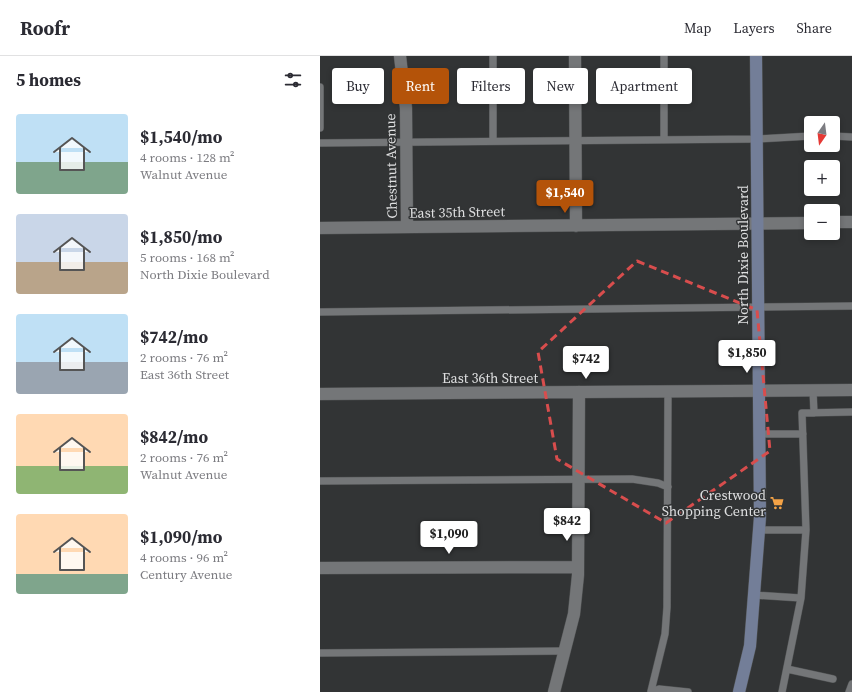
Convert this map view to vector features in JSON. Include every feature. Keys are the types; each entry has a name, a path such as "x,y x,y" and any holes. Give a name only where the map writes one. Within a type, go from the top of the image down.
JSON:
{"main road":[{"name":"North Dixie Boulevard","path":"739,692 750,646 759,530 756,56"}],"street":[{"name":"Chestnut Avenue","path":"400,56 406,108 407,227"},
{"path":"575,56 576,226"},
{"path":"840,222 852,222"},
{"name":"East 35th Street","path":"320,228 804,223"},
{"name":"East 36th Street","path":"320,394 852,390"},
{"path":"554,692 574,614 578,567 580,481 579,392"},
{"path":"320,568 578,567"}],"lane":[{"path":"492,56 493,141"},
{"path":"664,56 664,139"},
{"path":"320,87 320,128"},
{"path":"320,143 406,141 576,142 664,139 757,139 804,136"},
{"path":"840,136 852,137"},
{"path":"320,312 852,306"},
{"path":"813,390 814,413"},
{"path":"651,692 665,634 668,392"},
{"path":"782,692 801,598 806,530 802,413 852,412"},
{"path":"759,434 803,434"},
{"path":"320,481 580,481 632,479 668,487"},
{"path":"759,530 806,530"},
{"path":"754,595 801,598"},
{"path":"320,653 564,651"},
{"path":"787,669 832,679"},
{"path":"849,692 852,684"},
{"path":"651,692 659,689 688,692"}],"highlighted area":[{"path":"637,261 757,310 770,451 666,523 557,459 538,352"}],"place":[{"name":"Crestwood Shopping Center","path":"777,503"}]}
